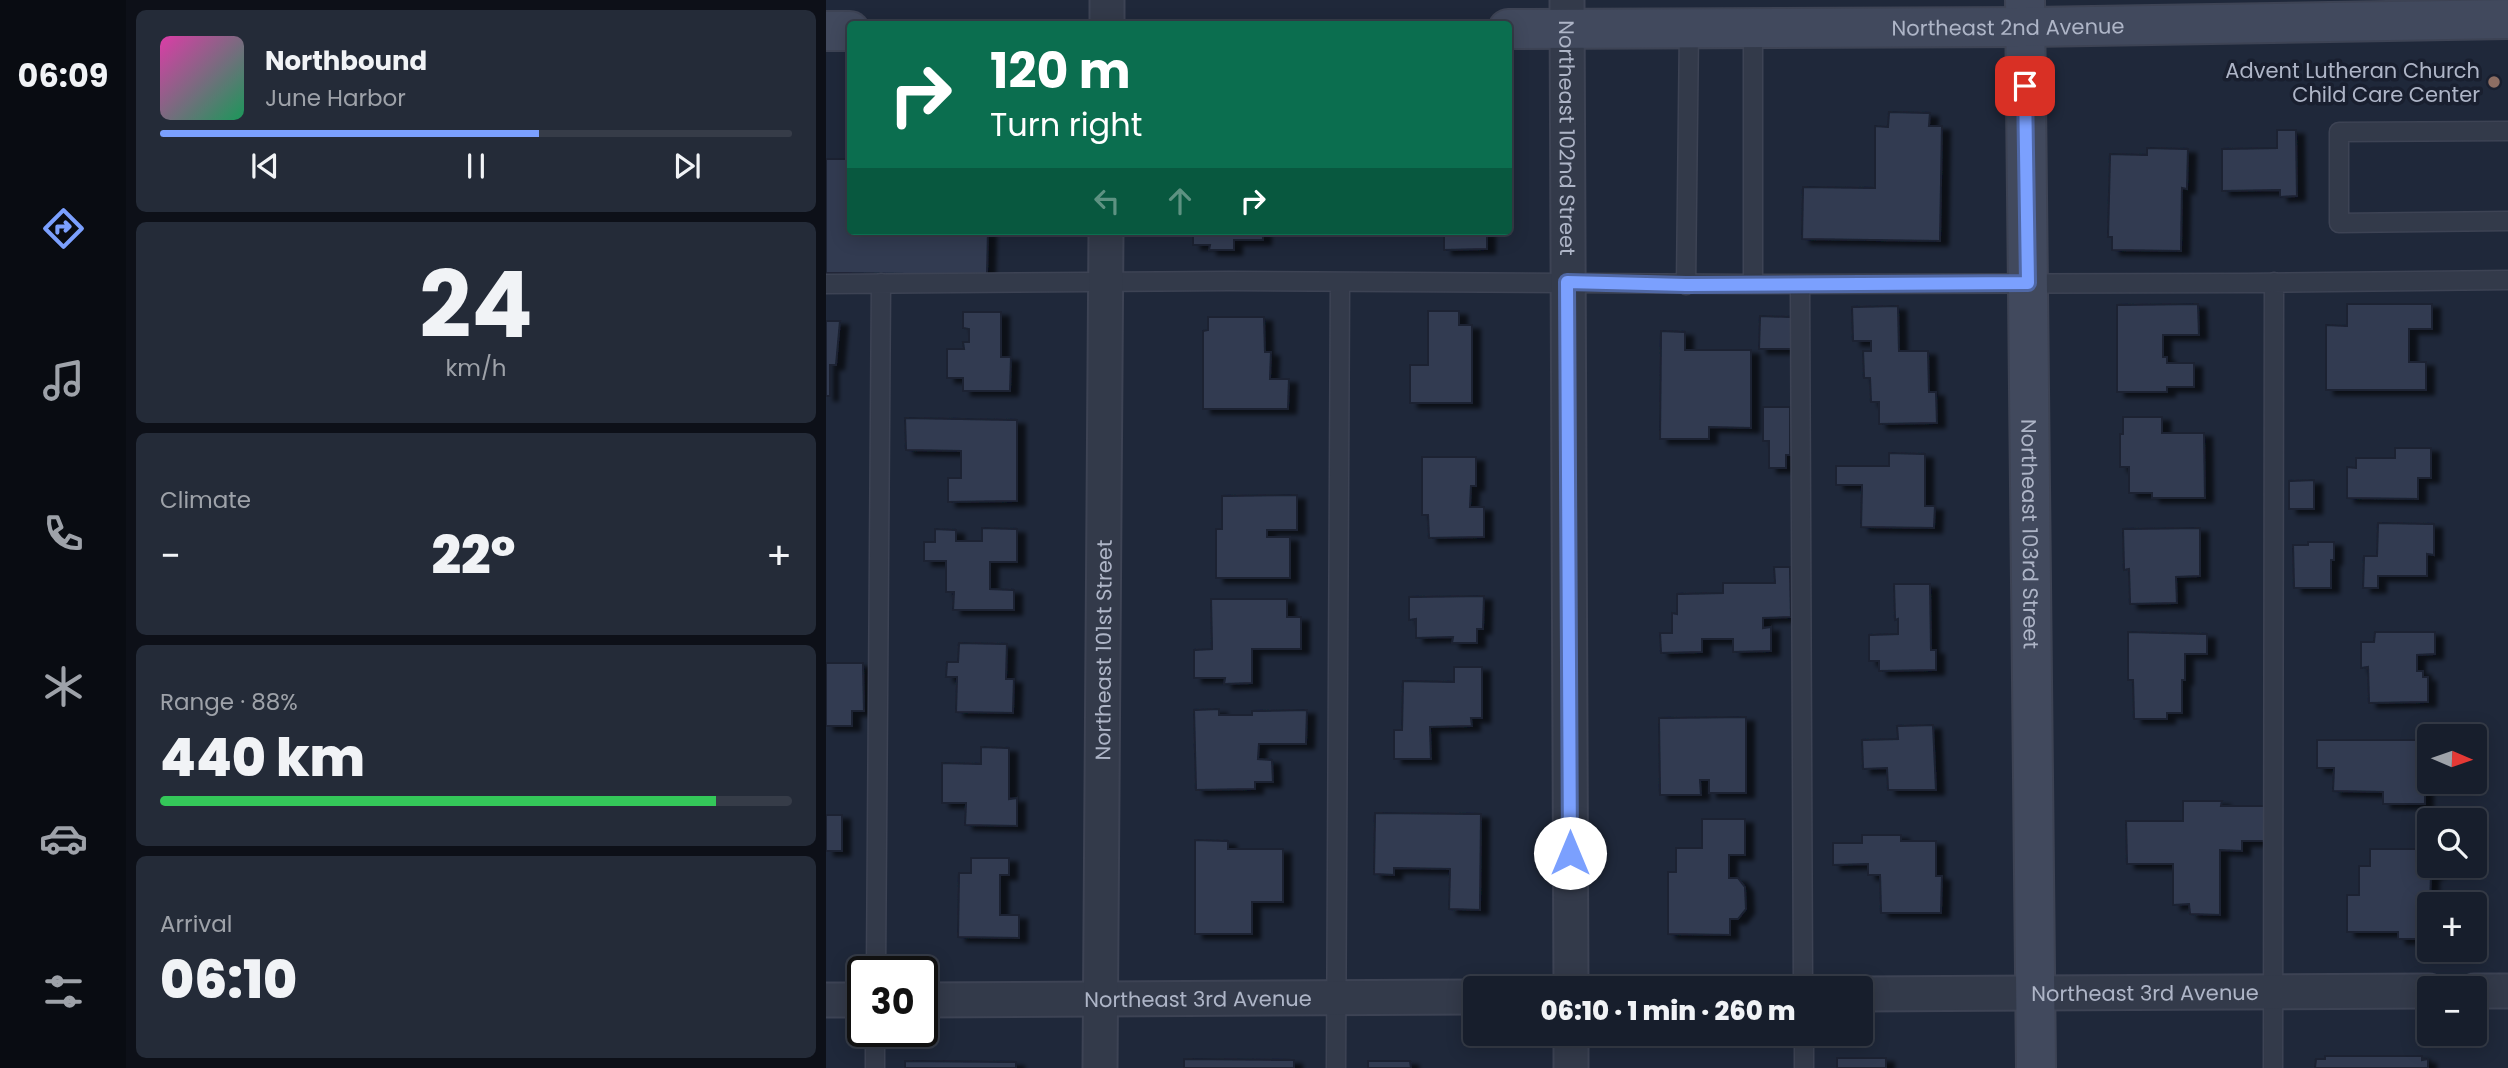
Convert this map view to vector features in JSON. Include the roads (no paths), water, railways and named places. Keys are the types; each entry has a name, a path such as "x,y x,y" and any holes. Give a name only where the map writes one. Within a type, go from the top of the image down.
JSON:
{"main road":[{"name":"Northeast 2nd Avenue","path":"1512,28 1567,14 1689,28 1753,28 2025,14 2508,19"},
{"name":"Northeast 103rd Street","path":"2025,14 2036,1068"},
{"path":"826,31 847,31"}],"street":[{"path":"1107,0 1107,21"},
{"name":"Northeast 102nd Street","path":"1567,14 1571,976"},
{"name":"Northeast 101st Street","path":"1100,1068 1106,235"},
{"name":"Northeast 3rd Avenue","path":"1873,994 2417,991"},
{"path":"2487,991 2508,991"},
{"name":"Northeast 3rd Avenue","path":"938,1000 1463,997"},
{"path":"826,1000 847,1000"},
{"path":"1571,1046 1571,1068"}],"lane":[{"path":"1686,285 1689,28"},
{"path":"1753,28 1753,284"},
{"path":"2508,131 2339,132 2339,223 2508,221"},
{"path":"826,284 1567,282 1686,285 2508,280"},
{"path":"1336,1068 1340,282"},
{"path":"2273,1068 2274,282"},
{"path":"876,956 881,284"},
{"path":"1800,284 1803,976"},
{"path":"1804,1046 1804,1068"},
{"path":"875,1047 876,1068"}],"place":[{"name":"Advent Lutheran Church Child Care Center","path":"2494,82"}]}
